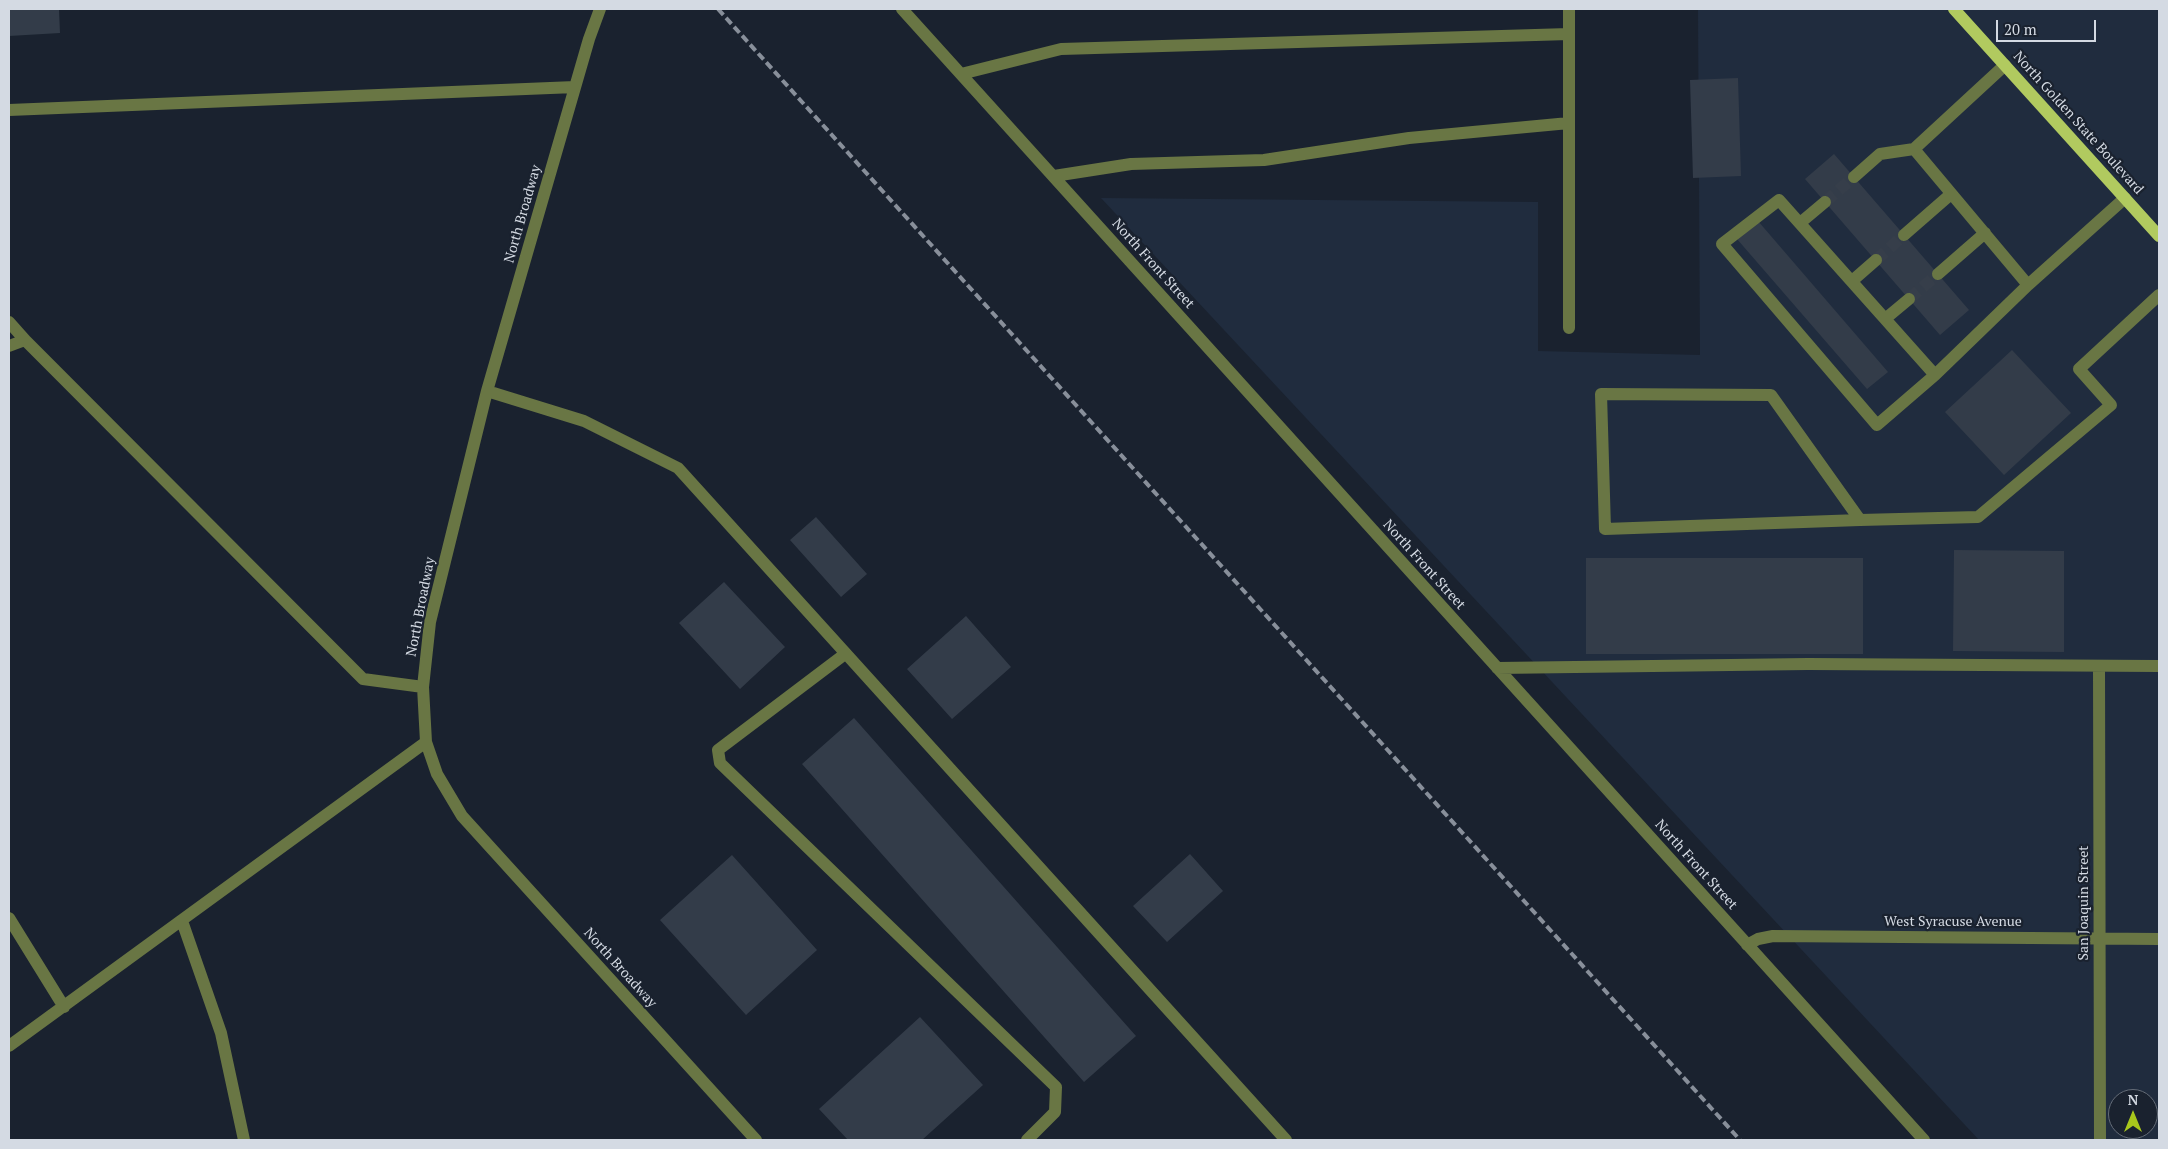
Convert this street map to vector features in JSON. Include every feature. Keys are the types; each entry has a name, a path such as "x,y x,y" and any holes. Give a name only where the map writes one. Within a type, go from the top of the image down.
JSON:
{"main road":[{"name":"North Golden State Boulevard","path":"1954,9 2159,236"}],"street":[{"name":"North Broadway","path":"600,9 575,87 487,391 430,622 423,687 426,742 437,774 462,816 756,1140"},
{"name":"North Front Street","path":"902,9 1924,1140"},
{"path":"1569,9 1569,328"},
{"path":"961,74 1061,49 1569,34"},
{"path":"1854,177 1880,154 1914,149 2005,65"},
{"path":"9,110 575,87"},
{"path":"1054,176 1131,164 1264,160 1410,138 1569,123"},
{"path":"1914,149 2028,285"},
{"path":"1904,235 1951,194"},
{"path":"1936,375 1779,200 1722,244 1877,425 1936,375 2028,285 2125,198"},
{"path":"1800,223 1825,202"},
{"path":"1938,274 1985,233"},
{"path":"1852,282 1876,260"},
{"path":"1860,520 1771,395 1601,394 1605,529 1978,517 2111,405 2079,369 2159,295"},
{"path":"1885,319 1909,299"},
{"path":"9,322 363,679 423,687"},
{"path":"9,346 25,340"},
{"path":"487,391 584,421 678,468 1286,1140"},
{"path":"845,654 718,750 720,763 1056,1087 1055,1112 1027,1140"},
{"path":"1497,668 1799,664 2159,666"},
{"name":"San Joaquin Street","path":"2099,666 2100,1140"},
{"path":"9,1046 426,742"},
{"path":"9,918 64,1007"},
{"path":"182,921 222,1033 244,1140"},
{"name":"West Syracuse Avenue","path":"1747,944 1758,939 1773,936 2159,939"}],"shaded area":[{"path":"1698,9 2159,9 2159,1140 1979,1140 1101,198 1538,202 1538,351 1700,355"}],"building":[{"path":"9,9 59,9 60,33 9,36"},
{"path":"1738,78 1741,176 1693,178 1690,80"},
{"path":"1834,154 1969,310 1940,335 1805,179"},
{"path":"1758,221 1888,372 1867,389 1737,239"},
{"path":"2012,350 2071,413 2004,475 1945,412"},
{"path":"816,517 867,574 841,597 790,540"},
{"path":"1954,550 2064,551 2064,652 1953,651"},
{"path":"1586,558 1863,558 1863,654 1586,654"},
{"path":"724,582 785,647 740,689 679,623"},
{"path":"966,616 1011,667 952,719 907,669"},
{"path":"854,718 1136,1036 1084,1082 802,764"},
{"path":"1190,854 1223,891 1167,942 1133,906"},
{"path":"732,855 817,950 746,1015 660,920"},
{"path":"920,1017 983,1085 922,1140 848,1140 819,1109"}],"tunnel":[{"path":"1825,202 1854,177"},
{"path":"1876,260 1904,235"},
{"path":"1909,299 1938,274"}],"railway":[{"path":"718,9 1740,1140"}]}
